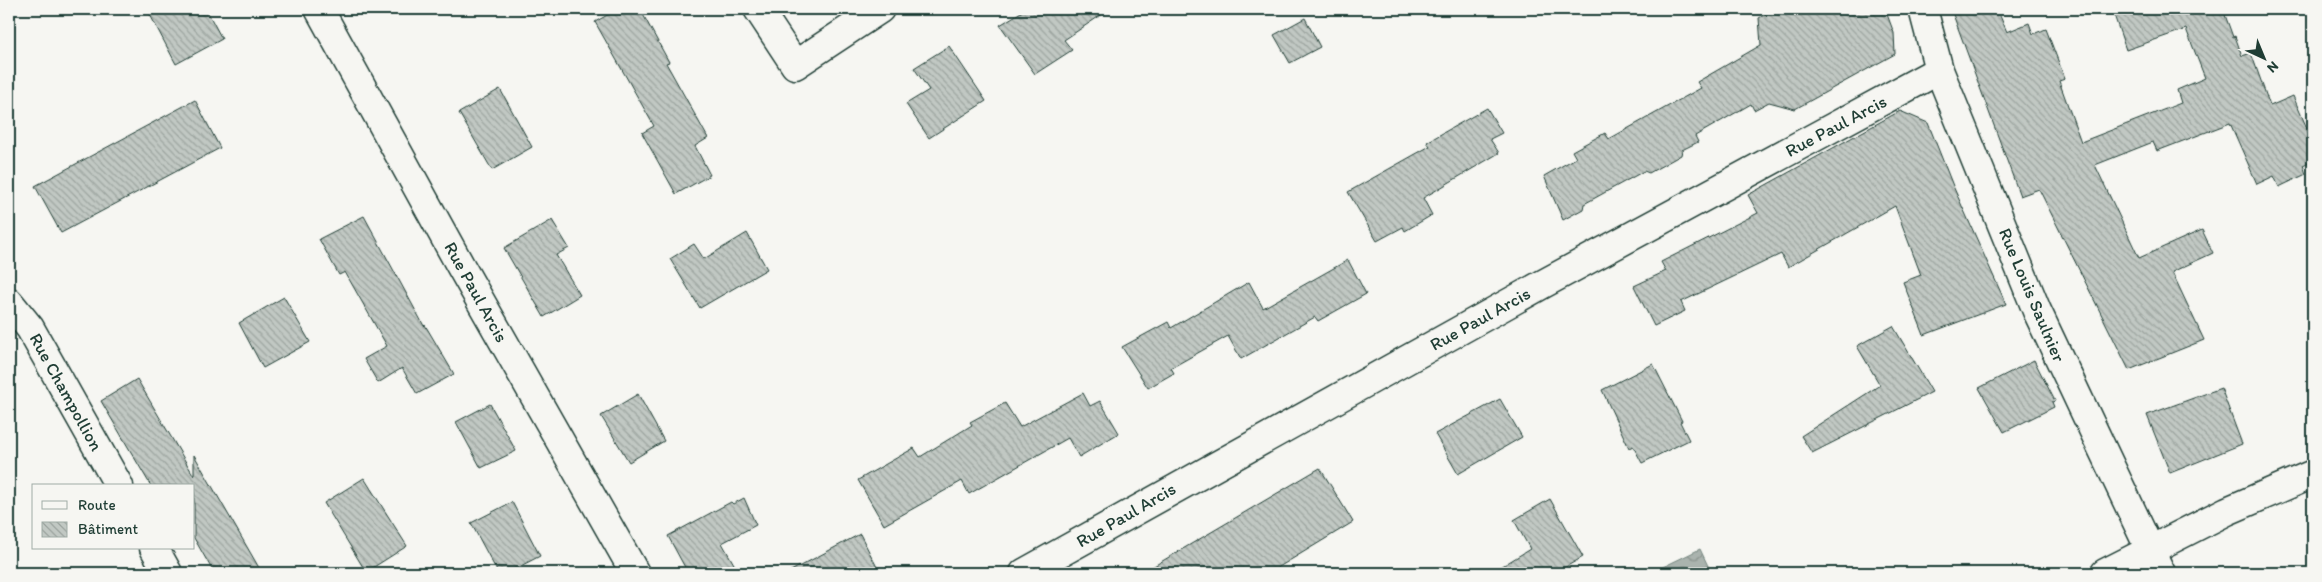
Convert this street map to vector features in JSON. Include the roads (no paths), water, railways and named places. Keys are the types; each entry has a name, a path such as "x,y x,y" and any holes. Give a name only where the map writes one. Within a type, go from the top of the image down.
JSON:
{"street":[{"name":"Rue Paul Arcis","path":"319,9 465,273 635,573"},
{"path":"758,9 795,65 880,9"},
{"name":"Rue Louis Saulnier","path":"1923,9 1939,70 2037,310 2156,562"},
{"name":"Rue Paul Arcis","path":"1024,573 1543,284 1939,70"},
{"name":"Rue Champollion","path":"9,302 30,328 118,484"},
{"path":"2105,573 2156,562 2227,511 2313,474"},
{"path":"155,550 168,573"}],"water":[{"path":"1700,549 1709,568 1698,573 1666,573 1663,567"}]}
